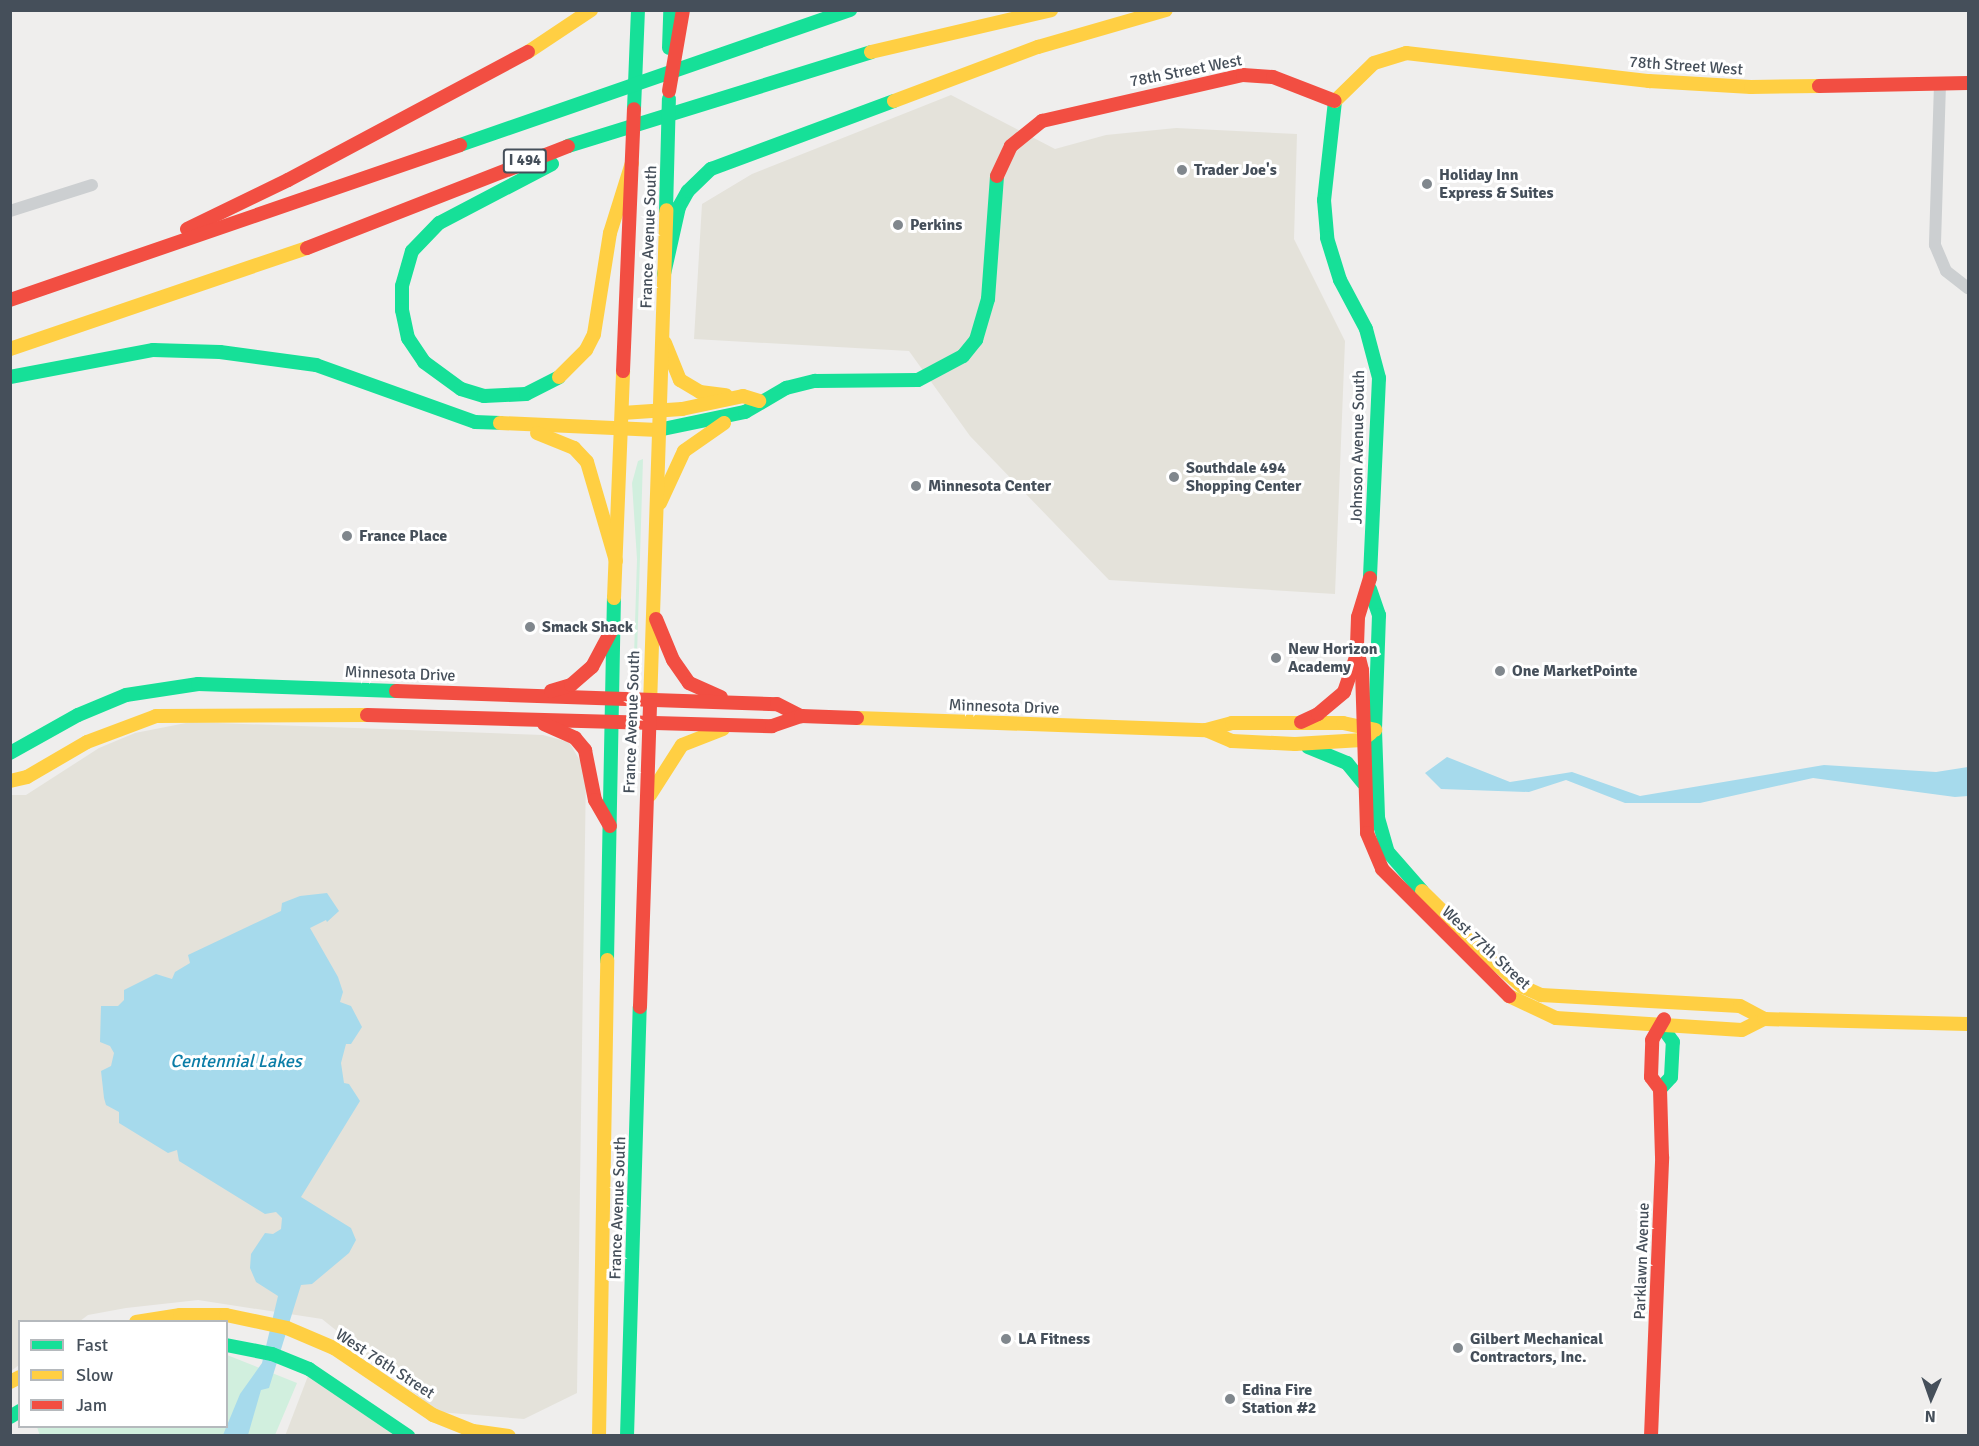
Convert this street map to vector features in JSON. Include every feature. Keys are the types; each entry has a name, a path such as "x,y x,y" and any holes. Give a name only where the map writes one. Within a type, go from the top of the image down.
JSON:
{"main road":[{"path":"88,276 288,180 571,28 591,10"},
{"name":"France Avenue South","path":"598,1436 614,697 613,627 638,10"},
{"path":"670,10 674,30"},
{"path":"674,30 682,10"},
{"path":"684,68 736,35 804,10"},
{"name":"I 494","path":"10,300 88,276 850,10"},
{"name":"I 494","path":"10,349 219,280 546,153 724,93 833,61 1051,10"},
{"path":"664,274 680,207 688,191 711,169 1038,47 1166,10"},
{"name":"France Avenue South","path":"627,1436 652,596 669,154 669,91 674,30"},
{"name":"78th Street West","path":"504,424 658,430 745,412 759,401 786,388 823,379 918,380 963,356 976,340 988,299 997,177 1011,146 1042,121 1243,75 1273,77 1335,101 1374,63 1406,53 1649,81 1797,87 1968,83"},
{"path":"632,163 610,233 594,334 577,362 555,382 513,397 484,396 461,389 424,362 413,348 404,322 402,286 412,251 439,223 556,163 724,93"},
{"name":"Johnson Avenue South","path":"1335,101 1324,200 1327,238 1340,280 1366,329 1379,378 1370,590 1358,617 1357,650 1362,670 1361,724"},
{"path":"662,336 680,380 700,392 743,396 759,401"},
{"path":"10,377 153,350 220,352 316,365 382,386 456,416 504,424 548,436 584,457 594,475 616,561"},
{"path":"622,413 659,412 743,396"},
{"path":"655,516 684,451 708,431 745,412"},
{"name":"Johnson Avenue South","path":"1370,590 1379,615 1375,730"},
{"path":"652,596 658,630 689,683 737,702"},
{"path":"537,695 571,685 592,666 613,627"},
{"path":"1294,725 1317,714 1344,692 1357,650"},
{"name":"Minnesota Drive","path":"10,753 78,715 126,695 166,686 239,685 737,702 777,704 801,717"},
{"name":"Minnesota Drive","path":"10,781 27,777 87,742 156,716 238,713 528,718 740,726 772,726 801,717 1206,730 1232,723 1361,724 1375,730"},
{"path":"528,718 561,729 585,750 595,800 611,827"},
{"name":"West 77th Street","path":"1361,724 1366,833 1382,869 1512,999 1556,1018 1662,1027 1742,1030 1764,1019"},
{"path":"646,802 662,771 682,745 713,731 740,726"},
{"name":"Minnesota Drive","path":"1206,730 1232,741 1295,744 1362,740"},
{"path":"1362,740 1375,730"},
{"name":"West 77th Street","path":"1375,730 1378,818 1388,852 1404,873 1494,962 1523,987 1541,995 1561,999 1740,1006 1764,1019 1968,1024"},
{"path":"1295,744 1331,753 1347,763 1363,783"},
{"name":"Parklawn Avenue","path":"1651,1436 1662,1157 1660,1089 1651,1077 1652,1040 1662,1027 1666,1002"},
{"name":"Parklawn Avenue","path":"1660,1089 1671,1077 1673,1042 1662,1027"},
{"name":"West 76th Street","path":"153,1320 203,1314 258,1320 320,1341 433,1415 473,1431 509,1436"},
{"path":"228,1345 253,1349 309,1368 408,1436"}],"street":[{"path":"1940,84 1935,245 1946,271 1968,288"},
{"path":"10,211 92,184"}],"shaded area":[{"path":"951,95 1055,149 1106,135 1176,128 1297,134 1294,239 1345,341 1335,594 1109,580 970,436 909,351 694,339 702,204 752,174"},
{"path":"191,722 543,735 569,742 586,771 577,1393 524,1419 438,1412 322,1319 198,1300 126,1308 88,1315 81,1320 18,1320 18,1366 11,1371 11,795 26,795 99,748 135,733"},
{"path":"308,1376 396,1436 285,1436"}],"green space":[{"path":"643,459 637,655 634,656 637,559 632,483 638,461"},
{"path":"228,1355 297,1383 275,1435 40,1436 37,1428 228,1428"}],"water":[{"path":"1447,757 1510,782 1572,772 1640,796 1824,765 1936,772 1968,767 1968,796 1955,797 1813,778 1700,803 1625,803 1566,780 1529,792 1441,789 1425,773"},
{"name":"Centennial Lakes","path":"327,893 339,911 327,922 326,920 310,928 338,977 343,992 340,1002 351,1006 362,1027 351,1044 346,1044 341,1063 344,1083 349,1084 360,1101 301,1197 351,1228 356,1240 349,1253 312,1284 301,1285 269,1388 261,1390 248,1435 223,1435 228,1428 240,1394 262,1363 278,1296 256,1282 250,1268 251,1254 265,1233 273,1234 281,1229 282,1218 276,1212 265,1214 179,1161 177,1150 168,1153 119,1123 119,1112 106,1105 104,1098 101,1071 111,1066 114,1053 110,1046 100,1042 101,1006 118,1006 124,1000 124,990 156,974 172,979 175,972 190,963 188,955 281,911 282,903 300,896"}],"traffic: fast":[{"path":"634,109 638,10"},
{"path":"669,48 670,10"},
{"path":"460,145 850,10"},
{"path":"568,146 871,52"},
{"path":"666,210 669,99"},
{"path":"664,274 679,207 688,191 711,169 894,101"},
{"path":"1335,101 1324,200 1327,238 1340,280 1366,329 1379,378 1370,578"},
{"path":"552,164 439,223 412,251 402,286 402,310 408,338 424,362 461,389 484,396 526,394 559,377"},
{"path":"658,430 745,412 786,388 815,381 918,380 963,356 976,340 988,299 997,176"},
{"path":"10,377 153,350 220,352 316,365 475,422 500,423"},
{"path":"1370,589 1379,615 1375,730 1378,818 1388,852 1422,891"},
{"path":"607,960 614,598"},
{"path":"10,753 78,715 126,695 198,684 396,691"},
{"path":"1308,747 1347,763 1363,783"},
{"path":"627,1436 640,1007"},
{"path":"1660,1089 1671,1077 1673,1042 1662,1027"},
{"path":"228,1345 272,1354 309,1369 408,1436"},
{"path":"10,1417 18,1412"}],"traffic: slow":[{"path":"528,52 591,10"},
{"path":"871,52 1051,10"},
{"path":"894,101 1038,47 1166,10"},
{"path":"1335,101 1374,63 1406,53 1649,81 1751,87 1819,86"},
{"path":"559,377 586,350 594,334 610,233 632,163"},
{"path":"650,705 666,210"},
{"path":"10,349 307,248"},
{"path":"665,343 680,380 700,392 726,395"},
{"path":"614,598 623,371"},
{"path":"622,413 682,409 743,396 759,401"},
{"path":"500,423 658,430"},
{"path":"660,503 684,451 724,423"},
{"path":"537,433 574,448 587,462 616,561"},
{"path":"10,781 27,777 87,742 156,716 367,715"},
{"path":"857,718 1206,730 1232,723 1343,723 1375,730"},
{"path":"650,795 682,745 723,729"},
{"path":"1206,730 1232,741 1295,744 1362,740 1371,733"},
{"path":"1422,891 1494,962 1523,987 1541,995 1740,1006 1764,1019"},
{"path":"599,1436 607,960"},
{"path":"1509,996 1556,1018 1742,1030 1764,1019 1968,1024"},
{"path":"149,1320 180,1315 226,1315 287,1328 334,1348 433,1415 473,1431 509,1436"},
{"path":"10,1382 18,1378"}],"traffic: jam":[{"path":"669,91 683,10"},
{"path":"187,229 288,180 528,52"},
{"path":"997,176 1011,146 1042,121 1243,75 1273,77 1335,101"},
{"path":"1819,86 1968,83"},
{"path":"623,371 634,109"},
{"path":"10,300 460,145"},
{"path":"307,248 568,146"},
{"path":"1370,578 1358,617 1357,650 1362,670 1367,833 1382,869 1509,996"},
{"path":"656,619 673,660 689,683 721,697"},
{"path":"551,691 571,685 592,667 611,632"},
{"path":"1301,722 1318,714 1344,692 1356,657"},
{"path":"396,691 777,704 801,716"},
{"path":"640,1007 650,705"},
{"path":"367,715 772,726 801,716 857,718"},
{"path":"544,724 575,738 585,750 595,800 610,826"},
{"path":"1651,1436 1662,1157 1660,1089 1651,1077 1652,1040 1664,1019"}],"place":[{"name":"Trader Joe's","path":"1182,170"},
{"name":"Holiday Inn Express & Suites","path":"1427,184"},
{"name":"Perkins","path":"898,225"},
{"name":"Southdale 494 Shopping Center","path":"1174,477"},
{"name":"Minnesota Center","path":"916,486"},
{"name":"France Place","path":"347,536"},
{"name":"Smack Shack","path":"530,627"},
{"name":"New Horizon Academy","path":"1276,658"},
{"name":"One MarketPointe","path":"1500,671"},
{"name":"LA Fitness","path":"1006,1339"},
{"name":"Gilbert Mechanical Contractors, Inc.","path":"1458,1348"},
{"name":"Edina Fire Station #2","path":"1230,1399"}]}
